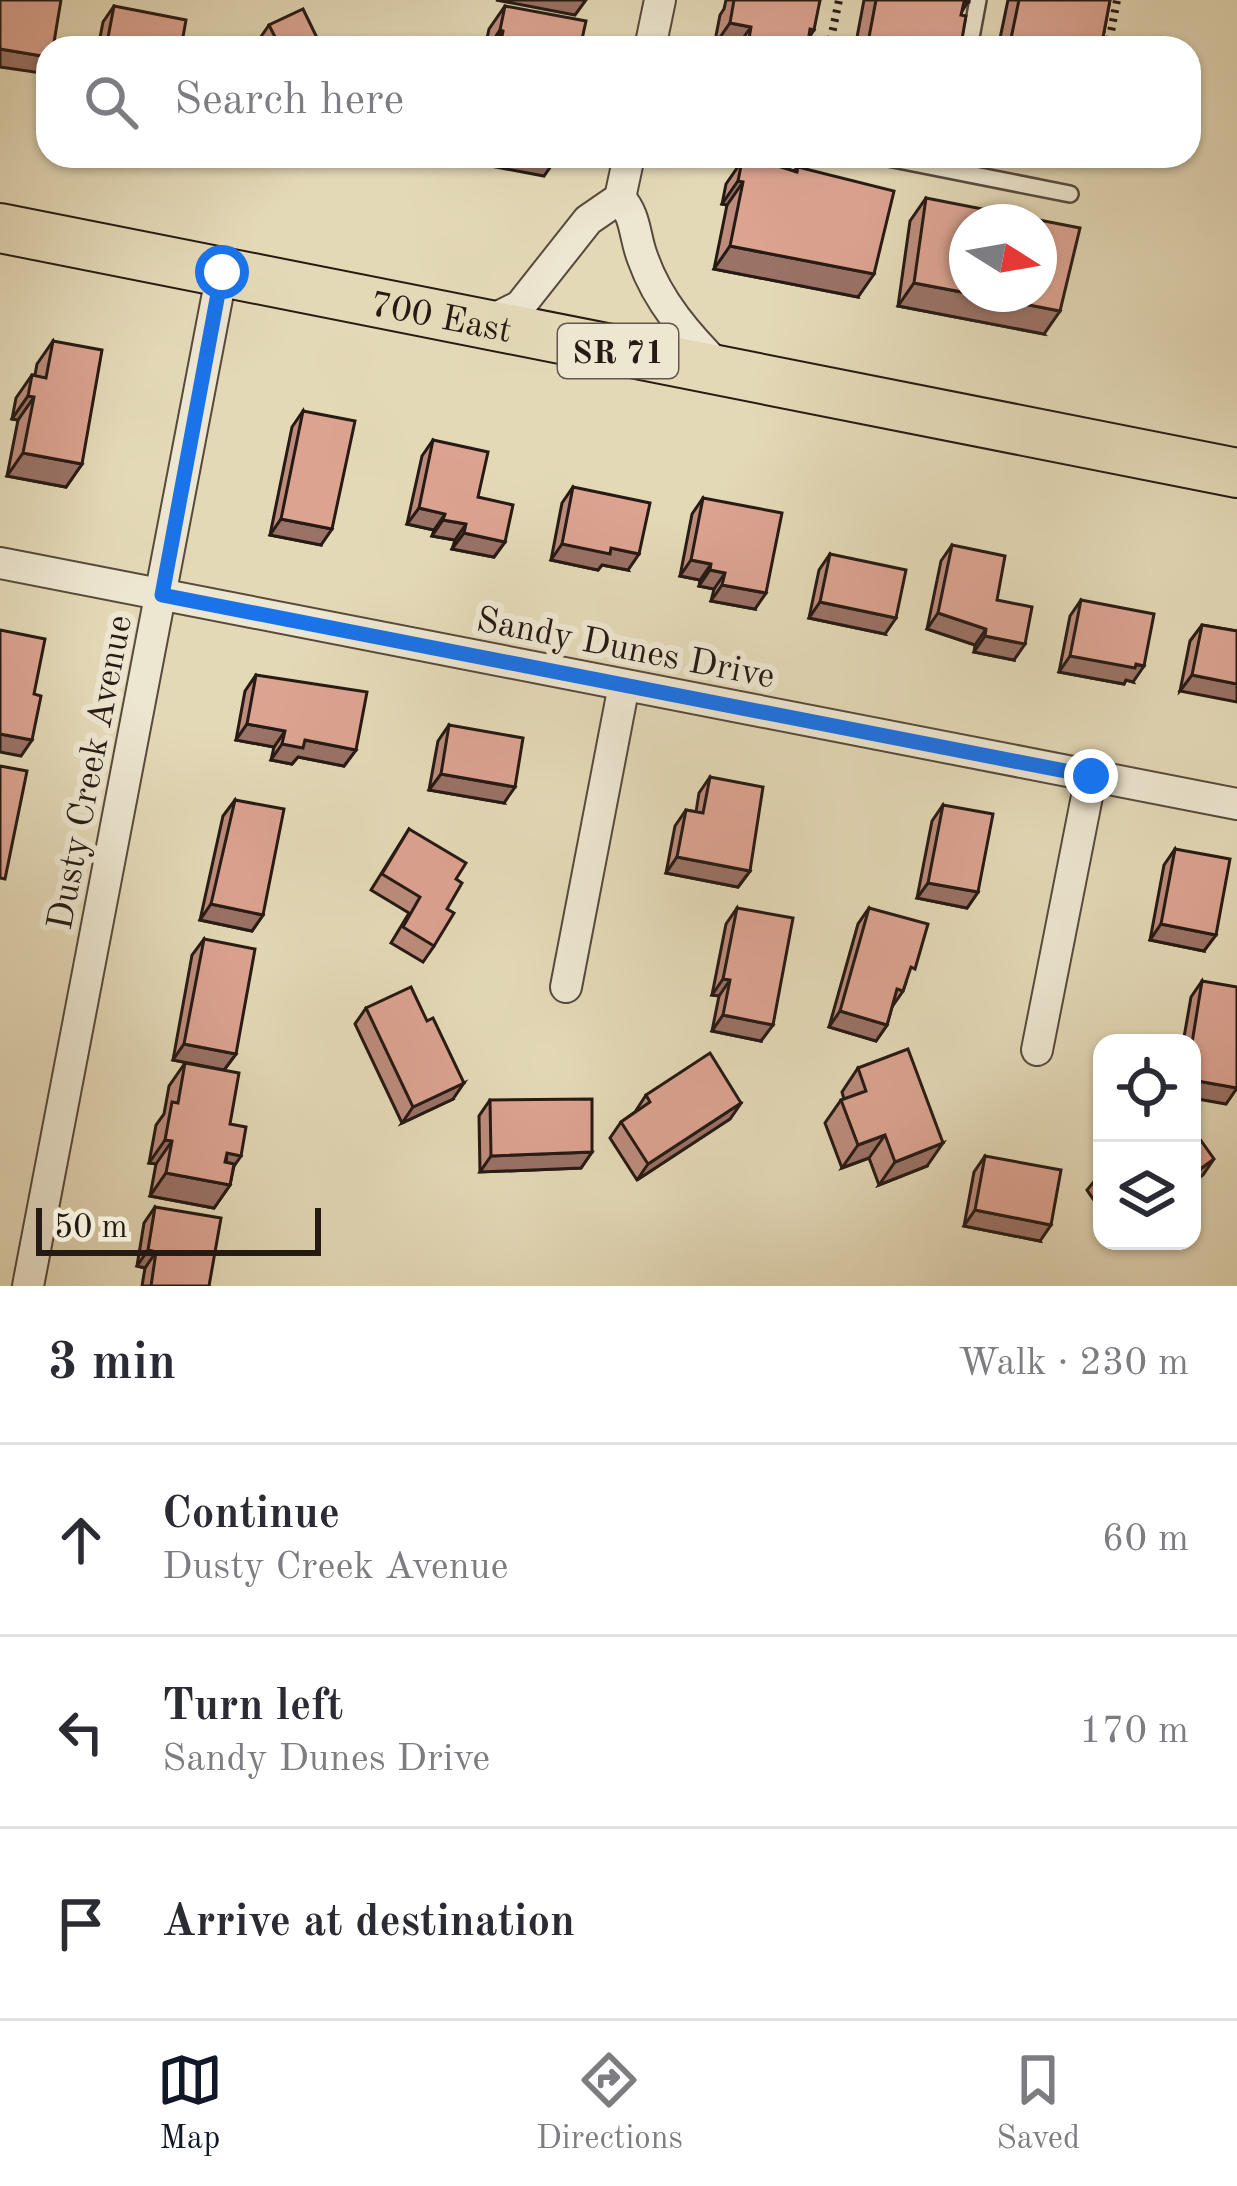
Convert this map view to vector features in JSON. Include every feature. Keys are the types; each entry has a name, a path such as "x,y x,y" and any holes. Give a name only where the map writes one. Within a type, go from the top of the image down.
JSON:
{"main road":[{"name":"700 East","path":"0,228 1237,473"}],"street":[{"path":"652,36 660,0"},
{"path":"482,324 520,306 587,220 620,198 626,168"},
{"path":"620,198 631,210 640,252 654,284 698,346 725,372"},
{"name":"Dusty Creek Avenue","path":"28,1286 222,272"},
{"name":"Sandy Dunes Drive","path":"0,563 1237,804"},
{"path":"566,987 624,686"},
{"path":"1036,1049 1091,776"}],"lane":[{"path":"971,36 978,0"},
{"path":"966,168 1070,194"}],"path":[{"path":"832,36 838,0"},
{"path":"1110,36 1117,0"}],"building":[{"path":"0,0 61,0 55,36 36,36 36,55 0,49"},
{"path":"734,0 820,0 809,36 750,36 751,27 730,23"},
{"path":"876,0 969,0 961,15 966,16 963,36 869,36"},
{"path":"1019,0 1110,0 1103,36 1012,36"},
{"path":"114,6 186,20 183,36 108,36"},
{"path":"505,6 586,21 583,36 502,36"},
{"path":"303,9 316,36 274,36 269,25"},
{"path":"741,168 797,172 802,168 894,191 874,274 730,246 743,182 738,181"},
{"path":"926,198 957,204 949,204 949,290 914,283"},
{"path":"1057,224 1080,228 1057,310"},
{"path":"53,341 102,350 82,464 23,453 34,397 28,396 32,375 46,378"},
{"path":"303,411 355,421 332,529 281,519"},
{"path":"433,440 488,452 478,497 513,505 505,542 464,533 466,524 443,520 445,514 419,508"},
{"path":"573,487 650,503 639,554 611,548 610,554 562,544"},
{"path":"703,498 782,513 766,593 722,585 725,573 691,560"},
{"path":"952,545 1005,556 997,600 1032,607 1025,644 985,636 986,629 938,613"},
{"path":"830,554 906,570 896,618 820,602"},
{"path":"1081,600 1154,614 1144,666 1070,656"},
{"path":"1202,625 1237,631 1237,684 1192,675"},
{"path":"0,630 45,639 34,694 41,696 32,740 0,734"},
{"path":"256,675 367,692 356,750 305,740 303,748 282,744 285,731 247,724"},
{"path":"449,725 523,738 515,787 441,774"},
{"path":"0,766 27,771 5,879 0,878"},
{"path":"710,777 763,787 750,871 677,857 686,810 703,813"},
{"path":"235,800 284,809 263,915 211,904"},
{"path":"943,805 993,814 978,892 928,883"},
{"path":"409,829 466,863 456,879 462,883 447,909 454,913 434,946 403,927 420,897 382,874"},
{"path":"1175,849 1230,859 1216,935 1161,924"},
{"path":"737,908 793,918 773,1025 723,1015 730,980 723,979"},
{"path":"869,908 928,924 915,969 911,967 903,991 897,989 887,1025 840,1011"},
{"path":"204,939 255,949 236,1054 184,1044"},
{"path":"1202,981 1237,987 1237,1088 1201,1082 1201,1034 1193,1034"},
{"path":"411,987 427,1021 433,1018 464,1083 413,1107 366,1008"},
{"path":"908,1049 943,1143 895,1162 885,1135 858,1145 841,1100 866,1091 858,1068"},
{"path":"710,1053 741,1103 648,1164 621,1122 650,1102 646,1095"},
{"path":"185,1063 239,1073 230,1124 246,1127 241,1156 227,1153 225,1162 234,1164 230,1185 166,1173 172,1141 165,1140"},
{"path":"592,1099 592,1152 491,1156 490,1100"},
{"path":"1201,1141 1214,1159 1201,1168"},
{"path":"985,1156 1061,1170 1051,1225 975,1210"},
{"path":"155,1207 221,1218 209,1286 151,1286 156,1252 148,1250"}],"route":[{"path":"222,272 162,595 1091,776"}]}
